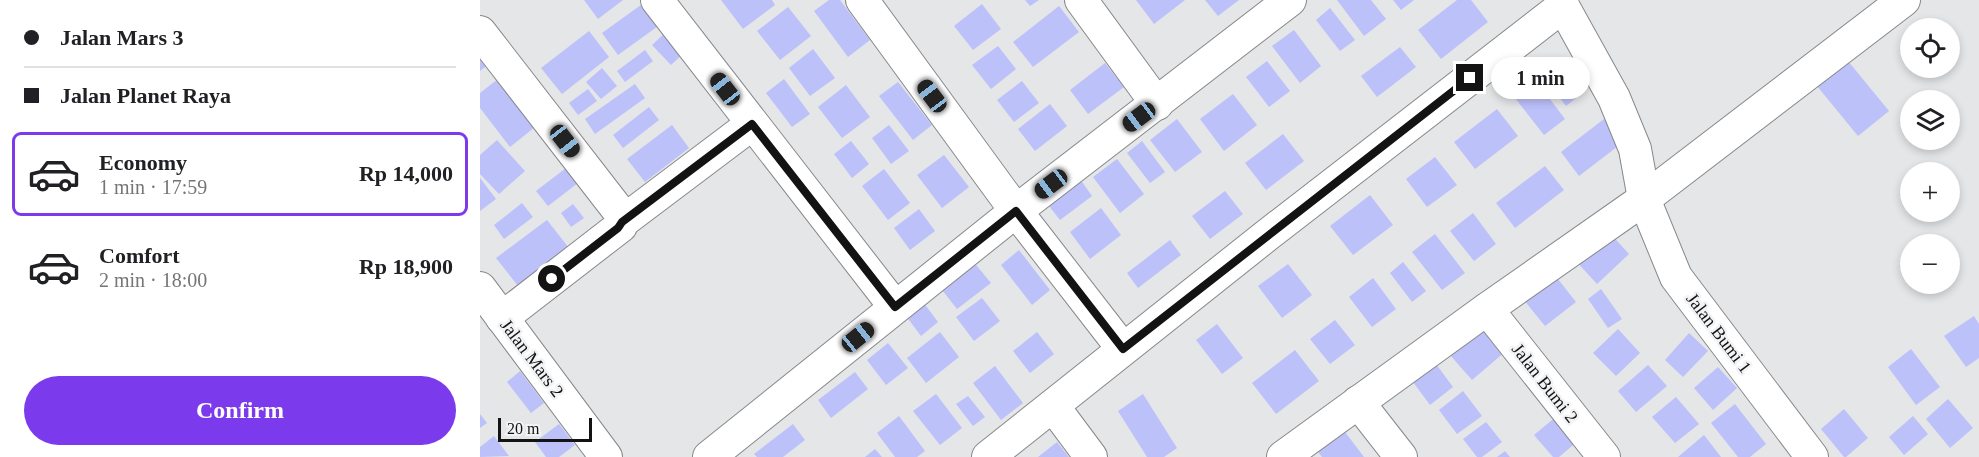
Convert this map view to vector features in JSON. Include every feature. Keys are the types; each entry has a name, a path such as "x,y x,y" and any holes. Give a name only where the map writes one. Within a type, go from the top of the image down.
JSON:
{"street":[{"path":"657,0 895,307"},
{"path":"862,0 1016,211 1123,349"},
{"path":"1081,0 1157,104"},
{"path":"709,457 1016,211 1290,0"},
{"path":"1283,457 1644,199 1904,0"},
{"path":"988,457 1563,3"},
{"name":"Jalan Bumi 1","path":"1563,3 1618,108 1635,149 1644,199 1676,277 1812,457"},
{"path":"480,32 621,214 622,222"},
{"path":"502,318 618,228 622,222 752,124"},
{"name":"Jalan Mars 2","path":"480,288 606,457"},
{"name":"Jalan Bumi 2","path":"1487,309 1604,457"},
{"path":"1358,402 1401,457"},
{"path":"1053,406 1091,457"}],"building":[{"path":"584,0 623,0 598,19"},
{"path":"721,0 772,0 775,5 743,29"},
{"path":"829,0 840,0 870,40 848,57 814,11"},
{"path":"1025,0 1039,0 1030,6"},
{"path":"1136,0 1185,0 1154,24"},
{"path":"1205,0 1239,0 1218,16"},
{"path":"1337,0 1371,0 1386,19 1364,36"},
{"path":"1393,0 1414,0 1401,10"},
{"path":"1457,0 1471,0 1488,22 1441,59 1418,30"},
{"path":"645,2 661,24 618,55 602,33"},
{"path":"982,4 1001,29 973,50 954,26"},
{"path":"1059,6 1079,32 1033,67 1013,42"},
{"path":"788,7 811,36 780,60 757,31"},
{"path":"1330,8 1355,40 1340,51 1316,20"},
{"path":"1294,30 1321,66 1300,83 1272,46"},
{"path":"589,31 609,57 562,94 541,68"},
{"path":"667,31 685,52 671,65 652,45"},
{"path":"998,46 1016,69 991,89 972,65"},
{"path":"1400,47 1416,67 1377,97 1361,76"},
{"path":"813,49 835,78 810,96 789,68"},
{"path":"645,50 653,61 625,82 617,71"},
{"path":"480,53 489,64 480,71"},
{"path":"1552,57 1580,95 1566,106 1537,68"},
{"path":"1267,61 1290,91 1269,107 1246,77"},
{"path":"1848,61 1889,111 1858,136 1817,86"},
{"path":"1105,63 1124,87 1088,114 1070,90"},
{"path":"602,68 617,86 601,99 586,82"},
{"path":"498,79 535,127 510,147 480,108 480,93"},
{"path":"784,79 810,114 792,127 766,93"},
{"path":"1022,81 1039,103 1014,122 997,100"},
{"path":"898,82 932,125 913,140 879,96"},
{"path":"1537,82 1565,119 1544,135 1515,98"},
{"path":"635,84 645,98 595,134 585,119"},
{"path":"846,85 870,117 842,138 818,107"},
{"path":"588,89 597,101 578,115 569,103"},
{"path":"1233,94 1257,125 1224,151 1200,119"},
{"path":"1050,104 1067,126 1035,151 1018,129"},
{"path":"649,107 659,120 623,148 613,135"},
{"path":"1497,109 1518,136 1475,169 1454,142"},
{"path":"1177,119 1202,152 1175,172 1150,140"},
{"path":"1604,119 1622,143 1579,176 1561,152"},
{"path":"672,125 689,148 645,182 627,159"},
{"path":"889,125 909,151 891,164 872,138"},
{"path":"1283,134 1304,161 1266,190 1245,163"},
{"path":"497,140 525,171 499,194 480,174 480,155"},
{"path":"851,141 869,164 852,178 834,154"},
{"path":"1142,141 1165,172 1150,183 1127,153"},
{"path":"944,155 969,187 942,208 917,175"},
{"path":"1435,157 1457,185 1427,207 1406,179"},
{"path":"1117,159 1144,194 1120,213 1093,177"},
{"path":"1545,166 1564,190 1515,228 1496,203"},
{"path":"566,168 578,183 548,206 536,191"},
{"path":"884,169 910,203 888,220 862,186"},
{"path":"1075,172 1092,196 1060,220 1042,197"},
{"path":"480,178 496,199 480,211"},
{"path":"1225,191 1243,214 1210,239 1192,216"},
{"path":"1370,195 1393,225 1353,255 1330,226"},
{"path":"522,203 533,217 504,239 494,225"},
{"path":"573,204 584,218 571,227 561,213"},
{"path":"1101,208 1121,235 1090,259 1070,232"},
{"path":"919,209 935,231 910,250 894,228"},
{"path":"1473,213 1496,244 1474,261 1450,231"},
{"path":"547,220 569,248 518,286 496,258"},
{"path":"1608,231 1629,254 1597,284 1575,260"},
{"path":"1435,234 1465,273 1442,290 1412,252"},
{"path":"1170,240 1181,255 1138,288 1127,273"},
{"path":"1019,250 1050,290 1032,305 1001,265"},
{"path":"972,260 991,283 957,309 939,286"},
{"path":"1403,262 1426,291 1412,302 1390,273"},
{"path":"1288,264 1312,295 1282,318 1258,286"},
{"path":"1554,274 1576,302 1545,326 1523,299"},
{"path":"1373,278 1396,309 1372,327 1349,297"},
{"path":"1601,289 1622,319 1608,328 1588,299"},
{"path":"982,298 1000,321 974,341 956,317"},
{"path":"923,302 938,322 921,336 906,316"},
{"path":"1974,316 1979,324 1979,358 1966,367 1944,336"},
{"path":"1477,318 1506,351 1472,380 1443,347"},
{"path":"1335,320 1355,345 1330,364 1310,339"},
{"path":"1217,324 1243,358 1222,374 1196,340"},
{"path":"1618,329 1640,353 1616,376 1593,353"},
{"path":"940,332 959,357 926,383 907,358"},
{"path":"1037,332 1054,354 1030,373 1013,351"},
{"path":"1689,333 1708,351 1683,377 1665,360"},
{"path":"888,343 908,368 886,385 867,360"},
{"path":"1911,349 1940,387 1916,405 1888,367"},
{"path":"1295,350 1319,381 1276,414 1252,383"},
{"path":"1436,364 1453,387 1430,405 1413,382"},
{"path":"1648,365 1667,386 1636,412 1618,391"},
{"path":"995,366 1023,403 1001,420 973,383"},
{"path":"1718,367 1737,388 1713,410 1694,388"},
{"path":"520,371 544,403 531,413 507,382"},
{"path":"855,372 868,389 831,418 818,400"},
{"path":"1463,391 1482,416 1457,434 1439,410"},
{"path":"936,394 962,428 940,445 913,411"},
{"path":"1143,394 1177,448 1164,457 1147,457 1118,411"},
{"path":"968,396 985,417 973,426 956,404"},
{"path":"1676,397 1699,424 1675,443 1652,417"},
{"path":"1948,399 1973,428 1950,448 1926,419"},
{"path":"1735,404 1766,444 1750,457 1738,457 1711,423"},
{"path":"1844,409 1868,438 1846,457 1821,429"},
{"path":"480,414 487,423 480,428"},
{"path":"1558,415 1579,440 1559,457 1553,457 1534,435"},
{"path":"899,416 925,451 917,457 895,457 877,433"},
{"path":"1913,416 1928,434 1904,455 1889,437"},
{"path":"1486,422 1502,442 1482,457 1477,457 1463,439"},
{"path":"559,424 575,445 559,457 546,457 535,442"},
{"path":"793,424 805,440 783,457 757,457 754,454"},
{"path":"1342,428 1364,457 1322,457 1316,449"},
{"path":"1704,435 1721,457 1678,457"},
{"path":"494,436 509,456 480,457 480,447"},
{"path":"1057,442 1069,457 1038,457"},
{"path":"875,449 882,457 865,457"},
{"path":"1505,451 1510,457 1497,457"}],"route":[{"path":"552,279 621,226 622,222 752,124 895,307 1016,211 1123,349 1470,78"}]}
